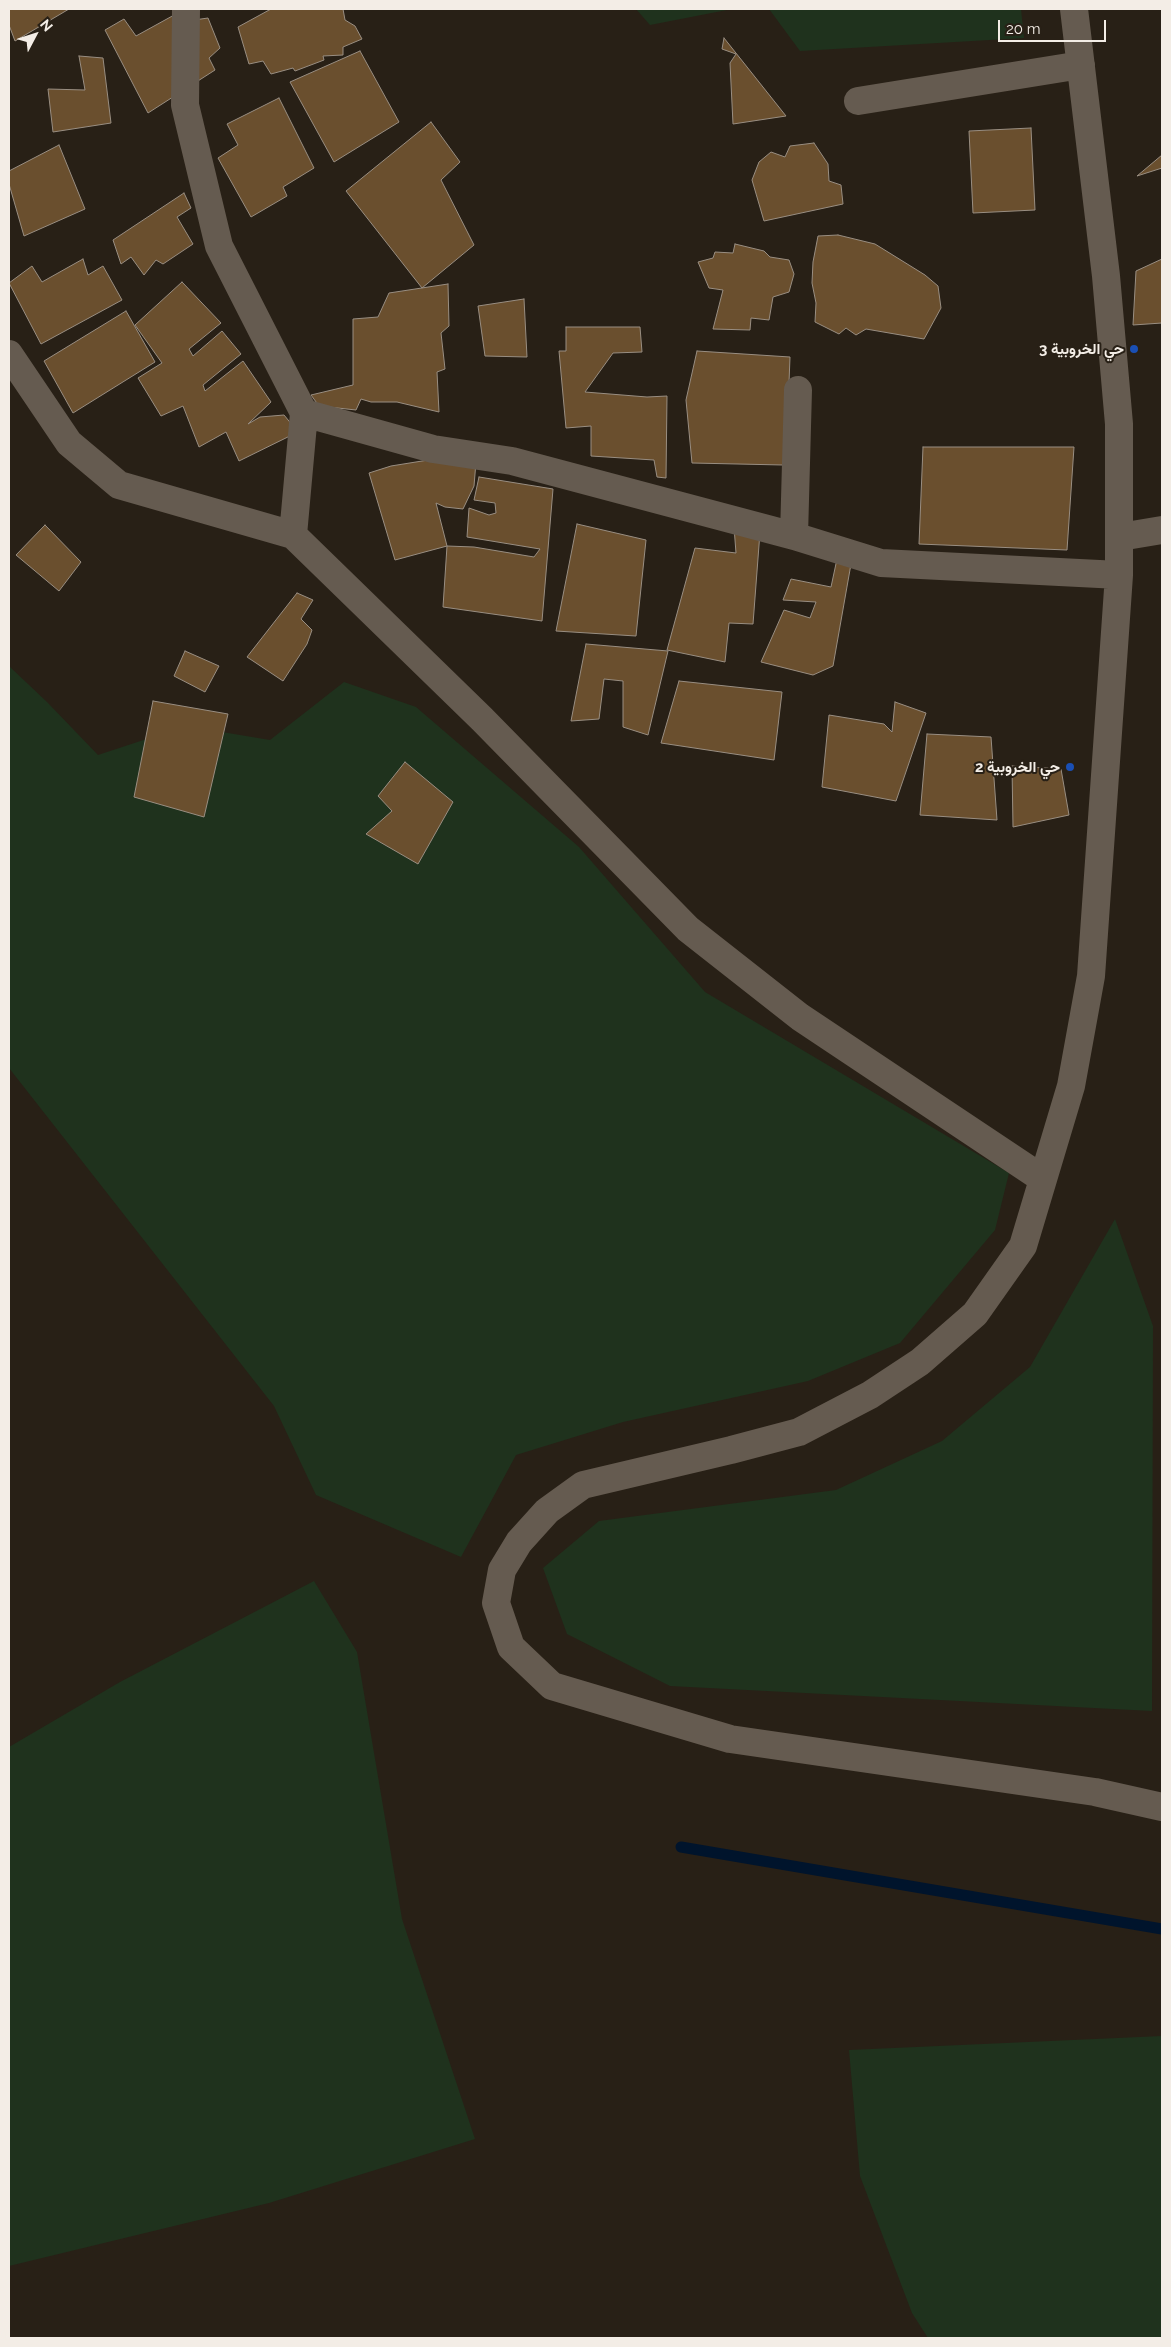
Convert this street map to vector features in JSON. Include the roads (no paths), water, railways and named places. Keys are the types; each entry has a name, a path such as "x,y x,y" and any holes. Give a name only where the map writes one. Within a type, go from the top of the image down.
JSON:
{"street":[{"path":"186,9 185,105 219,246 304,413 293,535"},
{"path":"1074,9 1108,296 1119,424 1119,575 1091,976 1071,1086 1023,1246 975,1314 920,1362 870,1395 799,1432 583,1485 546,1511 519,1542 502,1570 496,1603 511,1647 552,1686 730,1739 1095,1792 1162,1807"},
{"path":"858,101 1081,65"},
{"path":"9,354 70,443 119,485 293,535 482,719 688,929 800,1017 1043,1179"},
{"path":"794,536 798,390"},
{"path":"304,413 433,449 512,460 794,536 882,563 1119,575"},
{"path":"1120,537 1162,530"}],"waterway":[{"path":"681,1847 1162,1929"}],"place":[{"name":"حي الخروبية 3","path":"1134,349"},
{"name":"حي الخروبية 2","path":"1070,767"}]}
